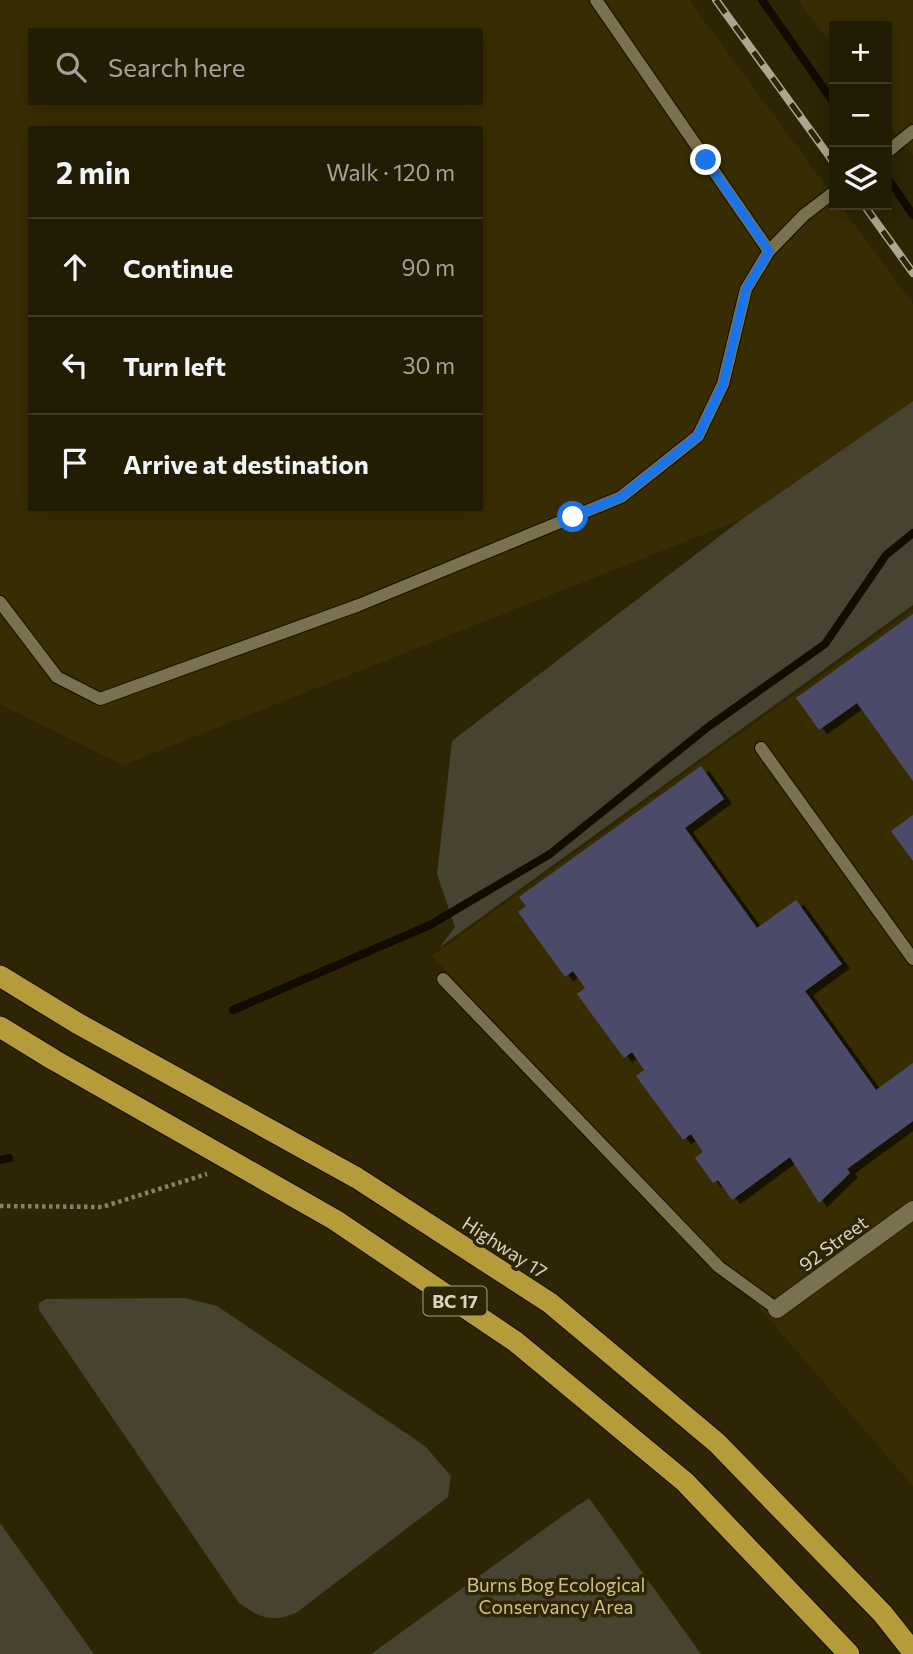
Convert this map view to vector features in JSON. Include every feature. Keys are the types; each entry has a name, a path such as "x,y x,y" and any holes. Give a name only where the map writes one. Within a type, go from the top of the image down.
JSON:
{"highway":[{"name":"Highway 17","path":"0,976 77,1023 357,1178 550,1303 717,1443 883,1614 913,1652"},
{"name":"BC 17","path":"0,1027 335,1220 516,1342 685,1482 849,1654"}],"street":[{"name":"92 Street","path":"777,1310 913,1210"}],"lane":[{"path":"596,0 769,251"},
{"path":"892,148 911,133"},
{"path":"0,602 57,677 100,699 359,605 621,497 698,436 723,384 746,289 769,251 804,215 829,196"},
{"path":"761,748 913,959"},
{"path":"443,979 719,1267 777,1310"}],"path":[{"path":"0,1206 102,1208 237,1164"}],"shaded area":[{"path":"0,0 689,0 829,190 829,210 844,210 913,304 913,401 742,519 123,765 0,704"},
{"path":"798,0 913,0 913,156 892,128 892,21 829,21 829,42"},
{"path":"913,609 913,1486 713,1254 432,956"}],"green space":[{"path":"913,401 913,605 440,947 455,927 437,874 452,741 742,519"},
{"path":"185,1298 217,1306 425,1446 451,1476 448,1497 296,1613 279,1618 266,1617 239,1603 39,1310 39,1303 46,1299"},
{"name":"Burns Bog Ecological Conservancy Area","path":"589,1498 701,1654 371,1654 568,1512"},
{"path":"0,1523 94,1654 0,1654"}],"building":[{"path":"913,614 913,781 857,703 819,730 796,698"},
{"path":"701,766 724,799 685,828 757,928 796,900 842,964 805,991 876,1090 913,1063 913,1121 847,1169 850,1173 819,1203 790,1157 732,1200 718,1180 713,1183 695,1158 703,1152 691,1134 683,1140 636,1076 644,1070 632,1052 624,1058 577,994 585,988 573,971 565,977 518,912 526,906 519,897"},
{"path":"913,815 913,861 891,831"}],"waterway":[{"path":"762,0 829,96"},
{"path":"892,184 913,215"},
{"path":"233,1010 430,925 550,854 708,727 825,644 886,555 913,533"},
{"path":"0,1160 9,1158"}],"railway":[{"path":"716,0 829,156"},
{"path":"868,210 913,273"}],"route":[{"path":"573,517 621,497 698,436 723,384 746,289 769,251 706,160"}]}
